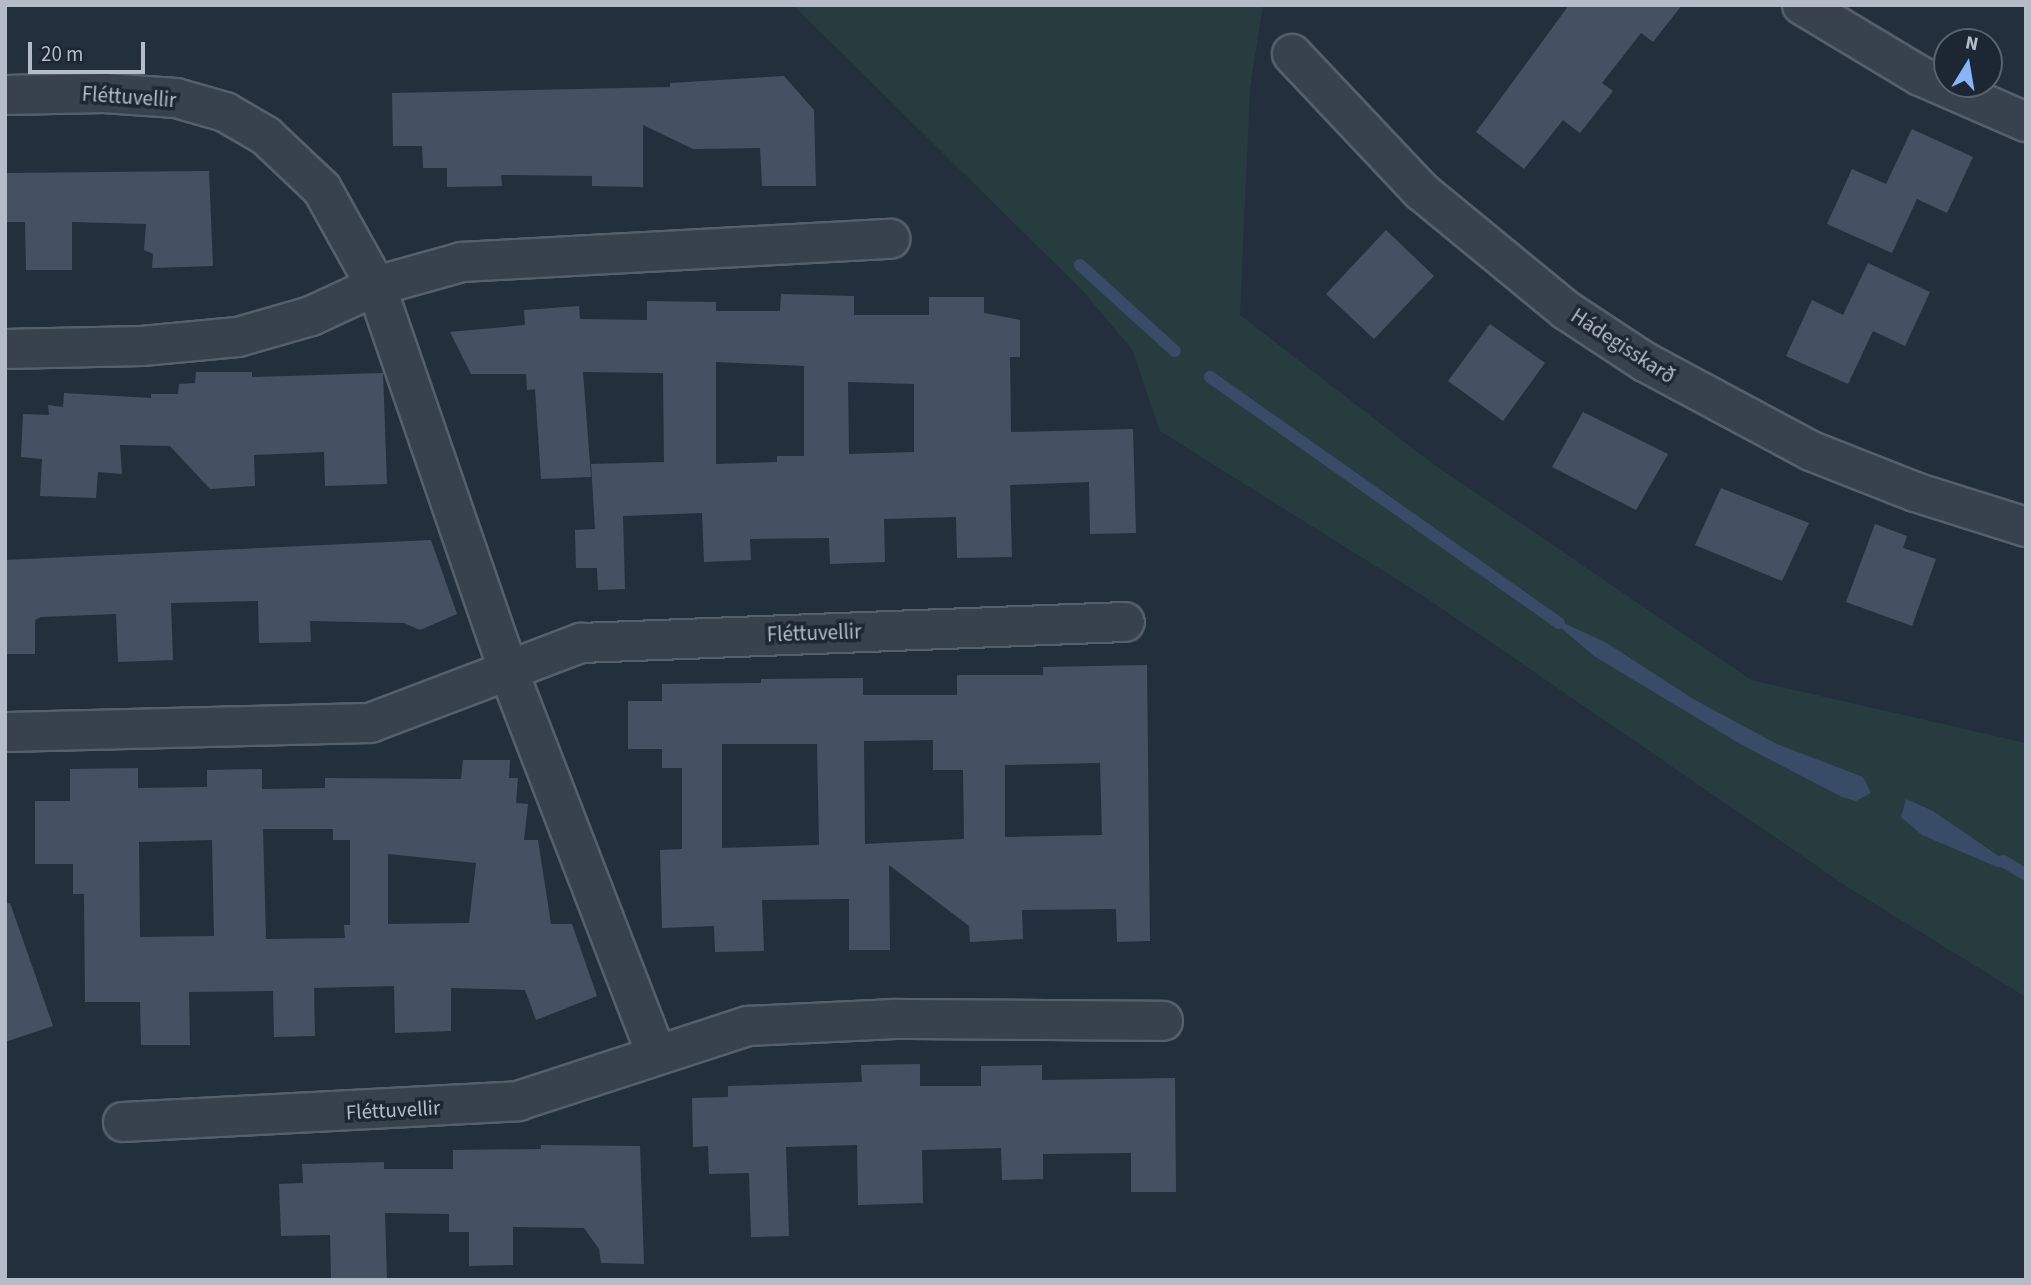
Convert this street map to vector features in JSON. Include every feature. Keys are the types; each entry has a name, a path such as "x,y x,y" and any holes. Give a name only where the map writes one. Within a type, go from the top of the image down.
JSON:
{"street":[{"path":"1802,5 1920,76 2026,122"},
{"name":"Hádegisskarð","path":"1292,54 1354,125 1431,200 1556,302 1645,362 1811,451 1915,492 2026,527"},
{"name":"Fléttuvellir","path":"5,95 104,93 176,98 225,112 266,136 322,189 376,286 508,670 656,1054"},
{"path":"5,349 142,346 238,337 311,316 376,286 462,262 890,239"},
{"name":"Fléttuvellir","path":"5,732 370,723 580,643 1125,622"},
{"name":"Fléttuvellir","path":"123,1122 518,1101 632,1067 656,1054 748,1026 895,1019 1163,1021"}],"green space":[{"path":"793,5 1263,5 1250,88 1240,315 1429,461 1751,680 2026,743 2026,997 1849,888 1425,597 1160,431 1132,349 1082,290"}],"water":[{"path":"1546,615 1605,642 1695,700 1777,744 1863,777 1871,793 1856,801 1842,797 1742,745 1594,656"},
{"path":"1906,799 1933,811 2016,868 1997,867 1922,835 1901,817"}],"building":[{"path":"1569,5 1682,5 1653,42 1641,33 1602,83 1613,91 1580,133 1563,120 1524,169 1476,132"},
{"path":"784,76 814,110 816,186 762,186 760,148 693,149 643,125 643,187 592,186 592,176 501,175 502,186 447,187 447,168 423,168 422,146 393,146 392,93 670,87 670,83"},
{"path":"1912,129 1973,157 1947,213 1917,199 1892,253 1827,224 1852,169 1886,184"},
{"path":"209,171 213,266 152,268 153,254 144,250 146,224 72,222 72,270 26,270 25,222 5,222 5,173"},
{"path":"1386,230 1434,276 1374,339 1326,294"},
{"path":"1868,263 1930,292 1905,346 1873,331 1848,384 1786,356 1812,300 1843,315"},
{"path":"781,294 854,296 854,315 929,315 929,297 984,297 984,313 1020,320 1020,357 1010,357 1011,432 1133,429 1136,533 1090,534 1089,482 1010,485 1012,557 957,558 956,517 884,519 885,562 830,564 829,538 750,539 751,560 704,562 702,513 623,516 625,589 598,590 597,568 576,568 575,530 595,529 591,464 664,462 663,373 583,372 591,477 541,479 535,389 527,390 526,374 471,374 450,332 525,325 524,310 579,306 580,319 647,320 647,301 716,302 716,311 780,311","holes":["716,362 804,366 804,456 777,456 777,462 716,464","848,382 914,384 914,452 849,454"]},
{"path":"1490,324 1545,363 1503,421 1448,381"},
{"path":"196,372 252,372 252,377 383,373 387,484 325,486 324,452 254,455 255,486 210,489 170,446 120,445 122,474 98,472 96,498 40,496 42,459 21,457 23,414 49,415 48,405 63,407 64,393 151,398 151,394 178,394 179,384 195,383"},
{"path":"1583,412 1668,454 1636,510 1552,467"},
{"path":"1721,488 1809,523 1782,581 1695,545"},
{"path":"1875,524 1907,536 1903,548 1936,559 1912,626 1846,602"},
{"path":"431,540 457,614 420,630 404,623 310,621 311,642 259,643 258,601 171,603 173,660 118,662 116,614 41,617 35,620 35,654 5,654 5,560"},
{"path":"1147,665 1150,941 1117,942 1116,909 1022,910 1023,939 970,942 969,926 889,865 890,950 849,950 849,899 762,900 764,951 715,952 714,926 662,928 660,850 682,849 682,768 662,768 662,749 628,749 628,701 662,701 662,684 761,683 761,679 863,678 863,695 957,695 957,675 1043,675 1043,667","holes":["933,740 933,770 963,770 964,839 865,844 864,741","722,744 817,744 819,845 722,848","1100,763 1102,835 1005,837 1005,765"]},
{"path":"463,760 510,760 509,778 518,778 516,803 528,804 524,840 538,840 551,924 572,924 597,996 536,1020 525,990 451,988 451,1031 395,1033 394,986 314,988 315,1036 274,1037 273,991 189,992 190,1045 141,1045 140,1002 85,1002 84,894 73,894 73,864 35,864 35,801 70,801 70,769 138,768 138,788 207,787 207,770 262,769 262,789 325,788 325,778 461,779","holes":["263,829 333,829 333,840 350,840 350,925 344,925 345,938 266,939","212,840 214,936 140,937 139,842","388,854 476,863 469,923 388,924"]},
{"path":"10,903 53,1026 5,1042 5,904"},
{"path":"920,1064 920,1086 981,1086 981,1066 1042,1065 1042,1080 1175,1078 1176,1192 1131,1192 1131,1153 1043,1154 1043,1179 1002,1180 1001,1148 922,1150 923,1203 858,1205 857,1145 786,1147 789,1236 751,1237 749,1173 709,1174 708,1146 693,1147 692,1098 728,1097 728,1086 862,1082 861,1065"},
{"path":"541,1145 640,1146 644,1264 601,1263 599,1249 584,1228 513,1227 513,1265 469,1266 469,1232 449,1232 449,1214 385,1213 387,1280 331,1280 330,1235 281,1236 279,1184 303,1183 302,1164 384,1162 384,1169 453,1169 453,1150 541,1149"}],"waterway":[{"path":"1080,265 1175,351"},
{"path":"1210,377 1559,623"},
{"path":"2003,861 2026,875"}]}
